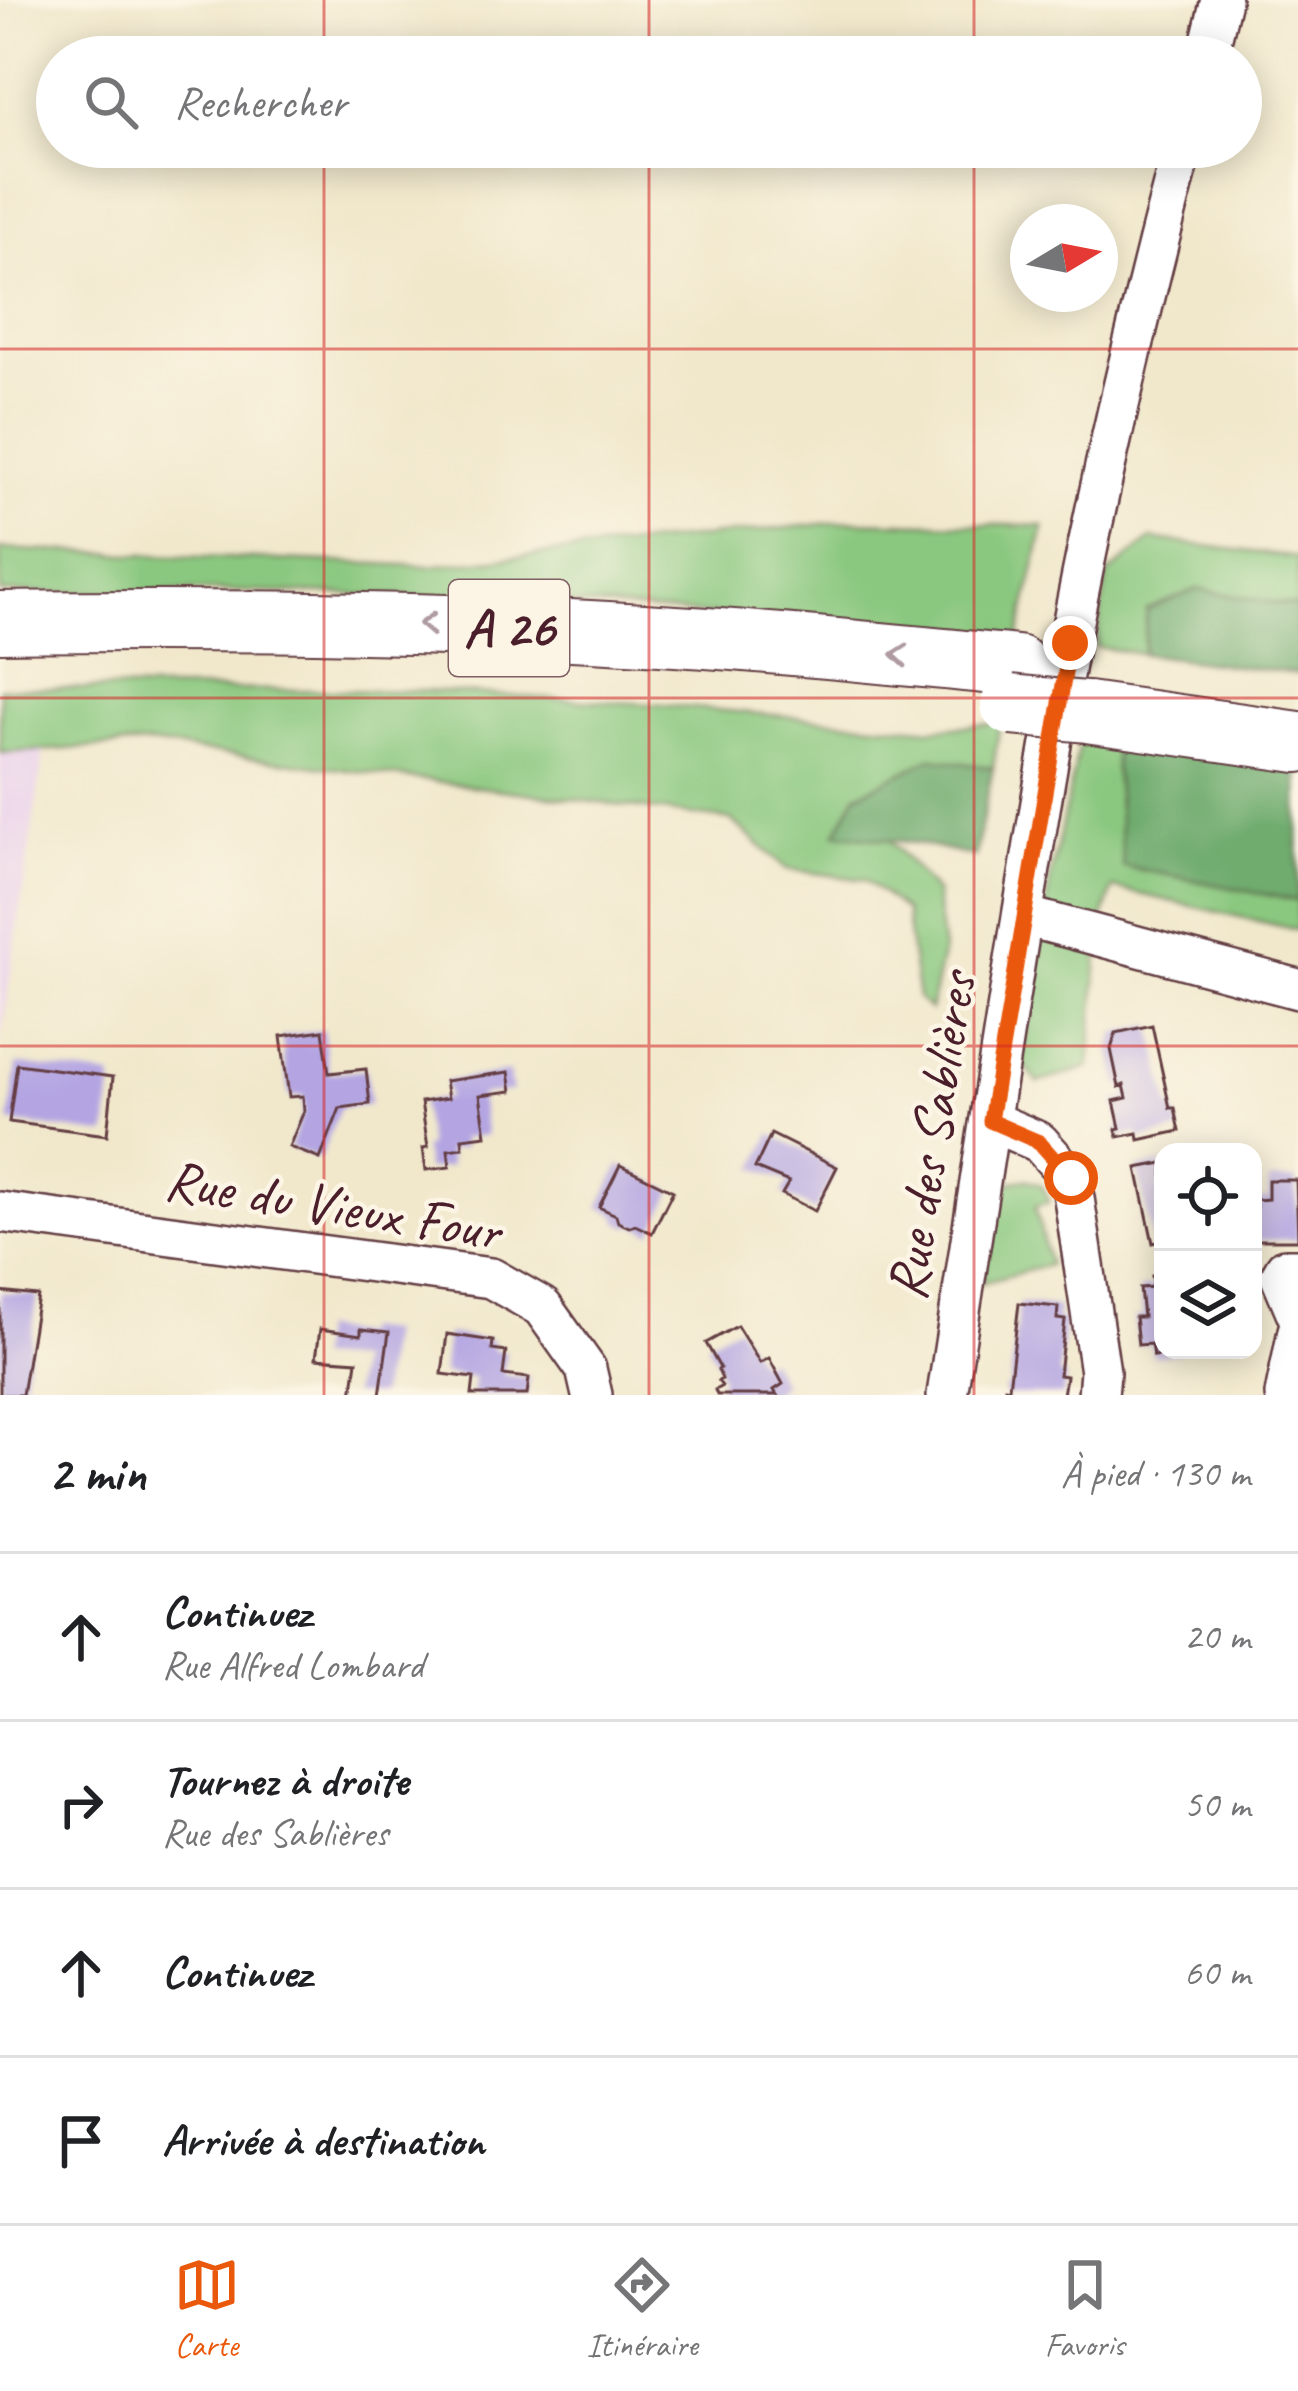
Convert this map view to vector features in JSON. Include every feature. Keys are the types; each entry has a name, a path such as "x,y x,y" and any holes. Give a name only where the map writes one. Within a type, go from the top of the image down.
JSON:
{"highway":[{"name":"A 26","path":"0,622 403,623 690,637 1089,694 1298,703"},
{"name":"A 26","path":"0,661 404,662 1014,685"},
{"name":"A 26","path":"1089,694 1298,742"}],"street":[{"path":"1212,36 1221,0"},
{"name":"Rue des Sablières","path":"947,1395 1084,570 1177,168"},
{"path":"1025,905 1298,989"},
{"path":"990,1121 1039,1142 1071,1178 1100,1372 1098,1395"},
{"name":"Rue du Vieux Four","path":"0,1212 491,1278 542,1307 586,1369 592,1395"},
{"path":"1298,1269 1285,1269 1281,1276 1298,1316"},
{"path":"1285,1395 1298,1331"}],"shaded area":[{"path":"44,750 0,1044 0,753"}],"green space":[{"path":"850,521 1044,526 1019,638 498,599 230,591 0,593 0,549 430,566"},
{"path":"1151,539 1298,558 1298,607 1197,589 1147,610 1143,654 1096,647 1107,575"},
{"path":"1197,589 1298,607 1298,674 1143,654 1147,610"},
{"path":"0,688 426,691 649,704 932,729 1000,723 993,768 931,758 837,833 890,840 935,892 943,950 930,1010 918,999 905,911 865,880 787,869 731,820 149,744 0,753"},
{"path":"1082,732 1113,743 1123,866 1298,901 1298,930 1113,888 1100,927 1090,1067 1038,1083 1022,1062 1051,874"},
{"path":"1113,743 1298,771 1298,901 1123,866"},
{"path":"931,758 993,768 975,857 836,833 856,795"},
{"path":"1013,1181 1041,1184 1049,1202 1035,1206 1049,1265 982,1283 1000,1192"}],"building":[{"path":"1152,1025 1170,1108 1175,1108 1180,1131 1139,1140 1138,1133 1118,1137 1114,1101 1127,1098 1124,1085 1119,1087 1111,1049 1116,1033"},
{"path":"323,1030 329,1073 366,1069 370,1104 340,1108 320,1159 289,1147 304,1111 303,1096 289,1097 281,1036"},
{"path":"17,1064 113,1077 107,1135 9,1122"},
{"path":"509,1072 512,1091 480,1095 486,1135 462,1138 463,1148 448,1150 450,1167 426,1170 423,1148 428,1147 421,1102 448,1098 445,1081"},
{"path":"771,1134 837,1167 815,1211 782,1194 789,1182 755,1168"},
{"path":"620,1165 673,1191 652,1233 618,1222 616,1215 599,1207"},
{"path":"1154,1165 1154,1243 1153,1243 1137,1168"},
{"path":"1268,1180 1296,1180 1298,1240 1262,1240 1262,1199 1268,1199"},
{"path":"1154,1287 1154,1356 1151,1344 1138,1345 1135,1317 1143,1317 1140,1288"},
{"path":"0,1292 38,1296 22,1395 0,1395"},
{"path":"1019,1303 1058,1307 1057,1319 1065,1320 1059,1375 1066,1376 1063,1395 1004,1395 1005,1387 1009,1388"},
{"path":"737,1326 760,1363 769,1358 783,1384 774,1390 777,1395 717,1395 715,1390 722,1386 720,1368 706,1343"},
{"path":"320,1329 361,1335 361,1329 389,1332 380,1395 352,1395 357,1361 316,1358"},
{"path":"447,1334 493,1341 492,1350 506,1352 503,1375 529,1378 527,1395 472,1395 474,1378 442,1374"}],"route":[{"path":"1070,643 990,1121 1039,1142 1071,1178"}]}
